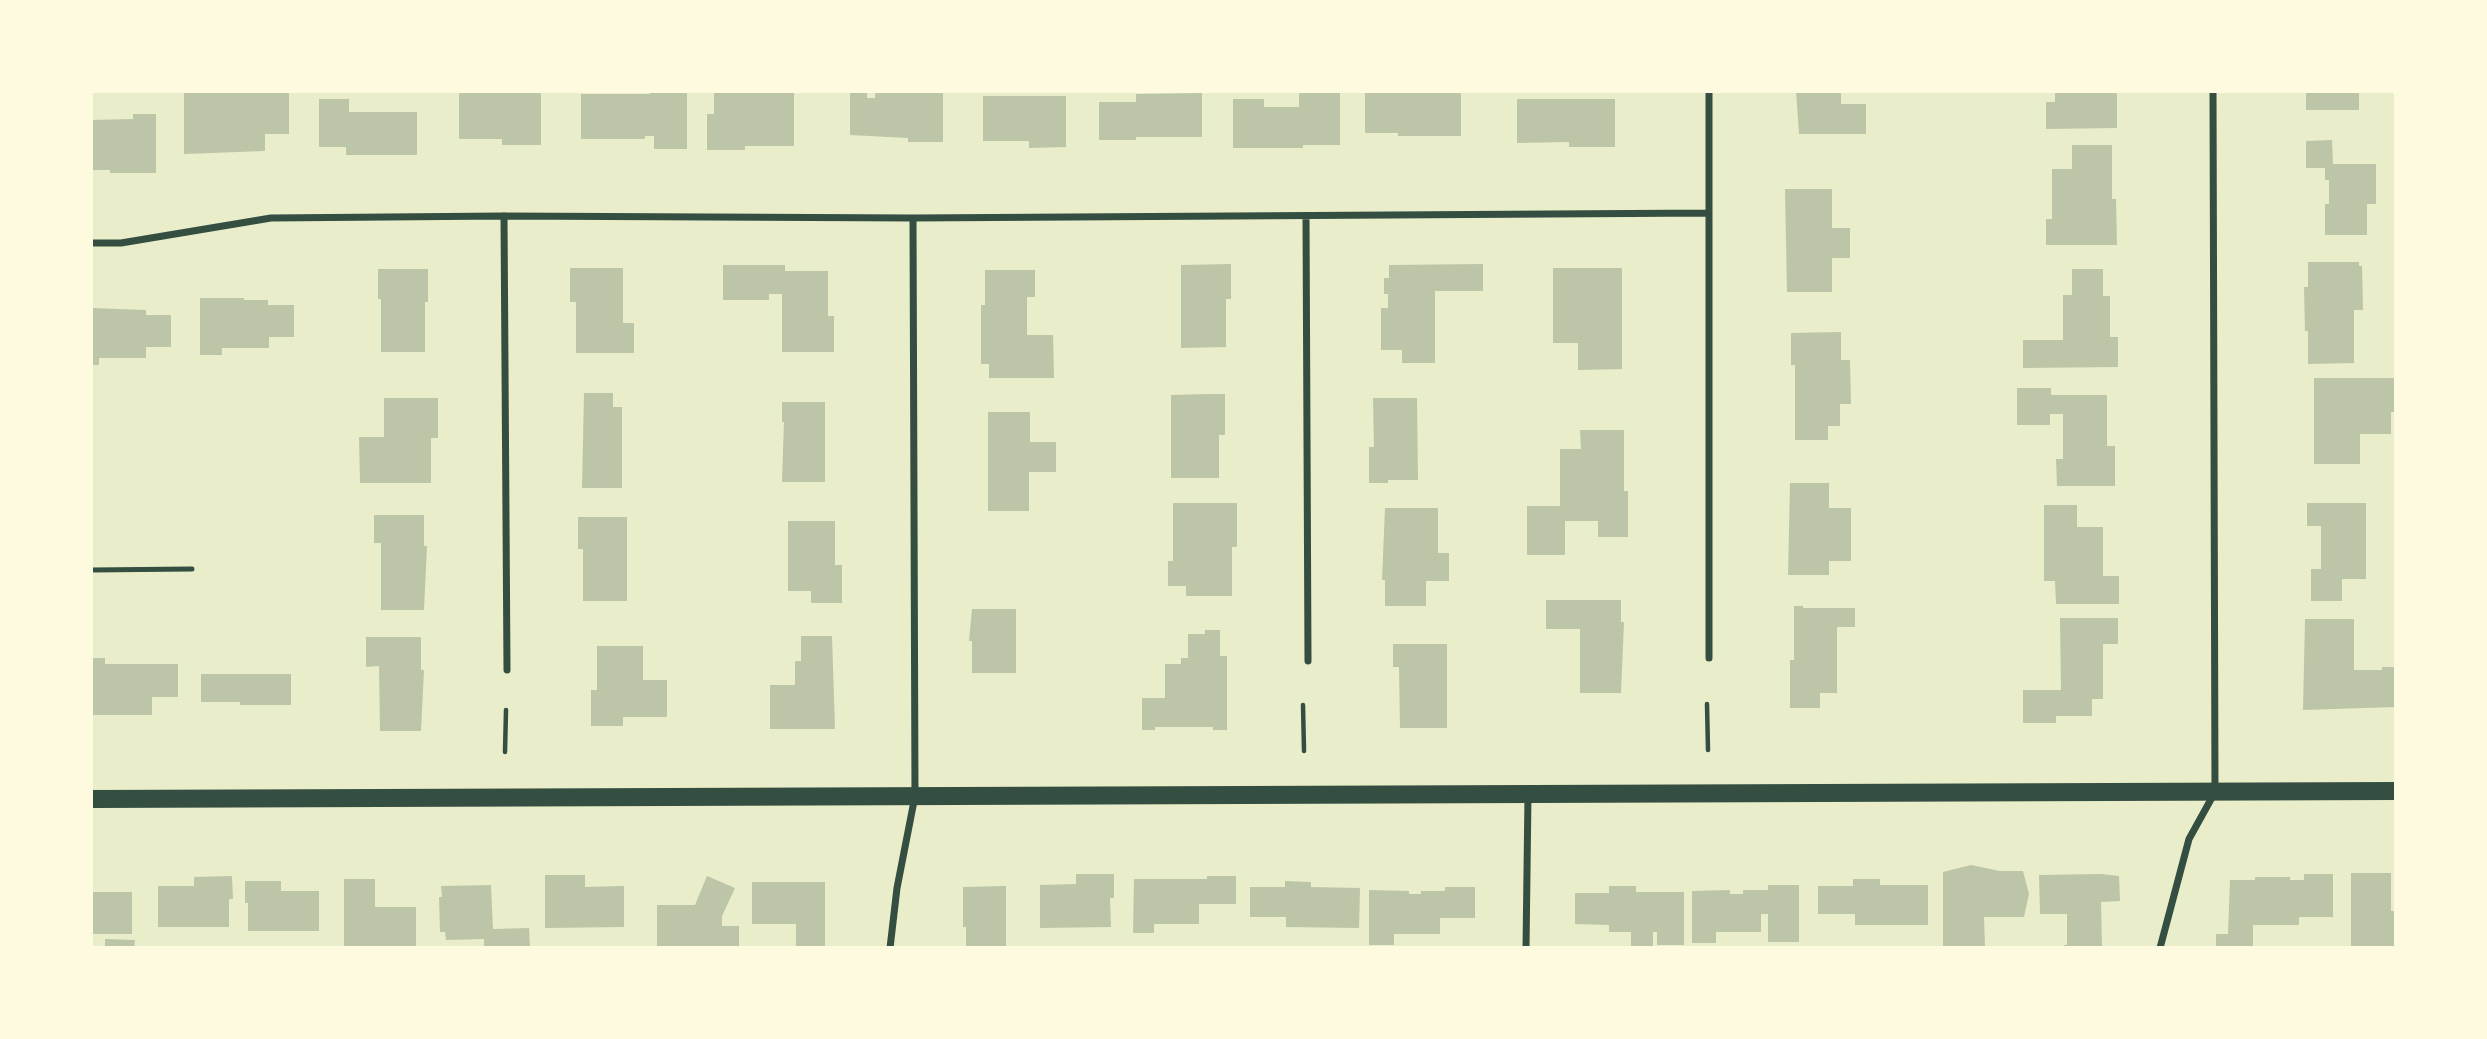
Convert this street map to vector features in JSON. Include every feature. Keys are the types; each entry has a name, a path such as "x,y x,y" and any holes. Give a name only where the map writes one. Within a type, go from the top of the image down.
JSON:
{"main road":[{"path":"91,799 2396,791"}],"street":[{"path":"1709,91 1709,658"},
{"path":"2160,948 2189,839 2215,792 2213,91"},
{"path":"91,243 121,243 271,218 913,218 1709,213"},
{"path":"504,216 507,670"},
{"path":"1306,216 1308,661"},
{"path":"890,948 897,888 915,796 913,218"},
{"path":"1526,948 1528,794"}],"lane":[{"path":"91,570 192,569"}],"path":[{"path":"1303,705 1304,751"},
{"path":"1707,705 1708,750"},
{"path":"505,752 506,710"}],"building":[{"path":"184,91 289,91 289,134 265,134 265,151 184,154"},
{"path":"650,91 687,91 687,149 654,149 654,136 645,136 645,139 581,139 581,94 650,94"},
{"path":"714,91 794,91 794,146 745,146 745,150 707,150 707,114 714,114"},
{"path":"850,91 867,91 867,98 875,98 875,91 943,91 943,142 908,142 908,138 850,135"},
{"path":"1299,91 1340,91 1340,145 1233,148 1233,99 1264,99 1264,107 1299,107"},
{"path":"1365,91 1461,91 1461,136 1365,133"},
{"path":"1796,91 1841,91 1841,104 1866,104 1866,134 1799,134"},
{"path":"2055,91 2117,93 2117,128 2046,129 2046,102 2055,102"},
{"path":"2306,91 2359,91 2359,110 2306,110"},
{"path":"459,92 541,92 541,145 502,145 502,139 459,139"},
{"path":"1202,93 1202,137 1099,140 1099,102 1136,102 1136,94"},
{"path":"983,96 1066,96 1066,147 1029,148 1029,141 983,141"},
{"path":"319,99 349,99 349,112 417,112 417,155 346,155 346,147 319,147"},
{"path":"1517,99 1615,99 1615,147 1569,147 1569,142 1517,143"},
{"path":"133,114 156,114 156,173 110,173 110,170 91,170 91,120 133,119"},
{"path":"2332,140 2333,164 2376,164 2376,204 2367,204 2367,235 2325,235 2325,204 2329,204 2329,180 2325,180 2325,168 2306,168 2306,141"},
{"path":"2072,145 2112,145 2112,199 2116,199 2117,245 2046,245 2046,219 2052,219 2052,169 2072,169"},
{"path":"1785,189 1832,189 1832,228 1850,228 1850,258 1832,258 1832,292 1787,292"},
{"path":"2308,262 2359,262 2359,266 2362,266 2363,310 2354,310 2354,363 2308,364 2304,287 2308,287"},
{"path":"1231,264 1231,299 1226,299 1226,347 1181,348 1181,265"},
{"path":"1483,264 1483,291 1435,291 1435,363 1402,363 1402,350 1381,350 1381,308 1388,308 1388,294 1384,294 1384,278 1389,278 1389,265"},
{"path":"723,265 785,265 785,271 828,271 828,316 834,316 834,352 782,352 782,294 769,294 769,300 723,300"},
{"path":"570,268 623,268 623,323 634,323 634,353 576,353 576,302 570,302"},
{"path":"1553,268 1622,268 1622,369 1578,370 1578,343 1553,343"},
{"path":"378,269 428,269 425,352 381,352"},
{"path":"2072,269 2103,269 2103,296 2110,296 2110,337 2118,337 2118,367 2023,368 2023,340 2063,340 2063,295 2072,295"},
{"path":"985,270 1035,270 1035,297 1027,297 1027,335 1053,335 1054,378 989,378 989,364 981,364 981,305 985,305"},
{"path":"200,298 244,298 268,300 268,305 294,305 294,337 269,337 269,348 222,348 222,355 200,355"},
{"path":"91,308 146,310 146,315 171,315 171,347 146,347 146,358 99,358 99,365 91,365"},
{"path":"1841,332 1841,360 1850,360 1851,404 1840,404 1840,426 1828,426 1828,440 1795,440 1795,365 1791,365 1791,333"},
{"path":"2314,378 2396,378 2396,412 2391,412 2391,434 2360,434 2360,464 2314,464"},
{"path":"2017,388 2051,388 2051,395 2107,395 2107,446 2115,446 2115,486 2057,486 2056,459 2063,459 2063,414 2050,414 2050,425 2017,425"},
{"path":"584,393 613,393 613,407 622,407 622,488 582,488"},
{"path":"1225,394 1225,435 1219,435 1219,478 1171,478 1171,395"},
{"path":"384,398 438,398 438,438 431,438 431,483 360,483 359,437 384,437"},
{"path":"1373,398 1417,398 1418,480 1369,483 1369,447 1374,447"},
{"path":"782,402 825,402 825,482 782,482"},
{"path":"988,412 1030,412 1030,442 1056,442 1056,472 1029,472 1029,511 988,511"},
{"path":"1580,430 1624,430 1624,491 1628,491 1628,537 1598,537 1598,521 1565,521 1565,555 1527,555 1527,506 1560,506 1560,449 1581,449"},
{"path":"1790,483 1829,483 1829,508 1851,508 1851,561 1829,561 1829,575 1788,575"},
{"path":"1173,503 1237,503 1237,547 1232,547 1232,596 1186,596 1186,586 1168,586 1168,561 1173,561"},
{"path":"2307,503 2366,503 2366,579 2342,579 2342,601 2311,601 2311,569 2321,569 2321,526 2307,526"},
{"path":"2044,505 2077,505 2077,527 2103,527 2103,576 2119,576 2119,604 2056,604 2055,581 2044,581"},
{"path":"1385,508 1438,508 1438,553 1449,553 1449,581 1426,581 1426,606 1385,606 1385,580 1382,580"},
{"path":"374,515 424,515 424,546 427,546 424,610 381,610 381,543 374,543"},
{"path":"578,517 627,517 627,601 583,601 583,549 578,549"},
{"path":"788,521 835,521 835,565 842,565 842,603 811,603 811,591 788,591"},
{"path":"1546,600 1621,600 1621,622 1624,622 1621,693 1580,693 1580,629 1546,629"},
{"path":"1794,606 1855,608 1855,627 1837,627 1837,693 1820,693 1820,708 1790,708 1790,660 1794,660"},
{"path":"972,609 1016,609 1016,673 972,673 972,641 969,641"},
{"path":"2060,618 2118,618 2118,644 2103,644 2103,699 2092,699 2092,716 2056,716 2056,723 2023,723 2023,690 2061,690"},
{"path":"2305,619 2354,619 2354,670 2396,667 2396,707 2303,710"},
{"path":"1205,630 1220,630 1220,656 1227,656 1227,730 1213,730 1213,727 1155,727 1155,730 1142,730 1142,698 1165,698 1165,664 1181,664 1181,658 1188,658 1188,634 1205,634"},
{"path":"801,636 832,636 835,729 770,729 770,685 795,685 795,661 801,661"},
{"path":"366,637 421,637 421,670 424,670 421,731 380,731 379,666 366,667"},
{"path":"1393,644 1447,644 1447,728 1400,728 1399,667 1393,667"},
{"path":"597,646 643,646 643,680 667,680 667,717 623,717 623,726 591,726 591,690 597,690"},
{"path":"91,658 105,658 105,664 178,664 178,697 152,697 152,715 91,715"},
{"path":"201,674 291,674 291,705 201,702"},
{"path":"1971,865 2000,871 2023,871 2029,894 2024,917 1984,917 1985,948 1943,948 1943,872"},
{"path":"2351,873 2391,873 2391,911 2396,915 2396,948 2351,948"},
{"path":"1076,874 1114,874 1114,898 1110,898 1111,927 1040,928 1040,885 1076,884"},
{"path":"2304,874 2333,874 2333,917 2299,917 2299,925 2253,925 2253,948 2216,948 2216,934 2228,934 2230,880 2290,877 2290,880 2304,880"},
{"path":"545,875 585,875 585,887 624,886 624,927 545,928"},
{"path":"2039,875 2119,876 2120,901 2101,902 2102,948 2064,948 2064,945 2067,945 2067,914 2040,914"},
{"path":"232,876 233,899 229,899 229,927 158,927 158,886 194,886 194,877"},
{"path":"707,876 735,888 722,916 722,926 739,926 739,948 657,948 657,905 695,905"},
{"path":"1207,876 1236,876 1236,904 1199,904 1199,924 1154,924 1154,933 1133,933 1134,879 1207,879"},
{"path":"344,879 375,879 375,907 416,907 416,948 344,948"},
{"path":"1853,879 1880,879 1880,885 1928,885 1928,925 1855,925 1855,914 1818,914 1818,886 1853,886"},
{"path":"245,881 281,881 281,891 319,891 319,931 248,931"},
{"path":"1285,881 1311,882 1311,887 1360,888 1359,928 1286,927 1286,917 1250,917 1250,887 1285,887"},
{"path":"752,882 825,882 825,948 796,948 796,924 752,924"},
{"path":"491,885 493,929 529,928 530,948 484,948 484,939 446,940 445,932 440,932 441,886"},
{"path":"1768,885 1799,885 1799,942 1768,942 1768,914 1761,914 1761,932 1716,932 1716,943 1692,943 1692,891 1730,890 1730,894 1743,894 1743,890 1768,890"},
{"path":"1006,886 1006,948 966,948 963,887"},
{"path":"1609,886 1636,886 1636,892 1684,892 1684,945 1657,945 1657,932 1653,932 1653,948 1631,948 1631,932 1609,932 1609,925 1575,924 1575,893 1609,893"},
{"path":"1445,887 1475,887 1475,918 1440,918 1440,934 1394,934 1394,945 1369,945 1369,890 1421,894 1421,891 1445,891"},
{"path":"91,892 132,892 132,934 91,934"},
{"path":"105,939 135,940 134,948 105,948"}]}
